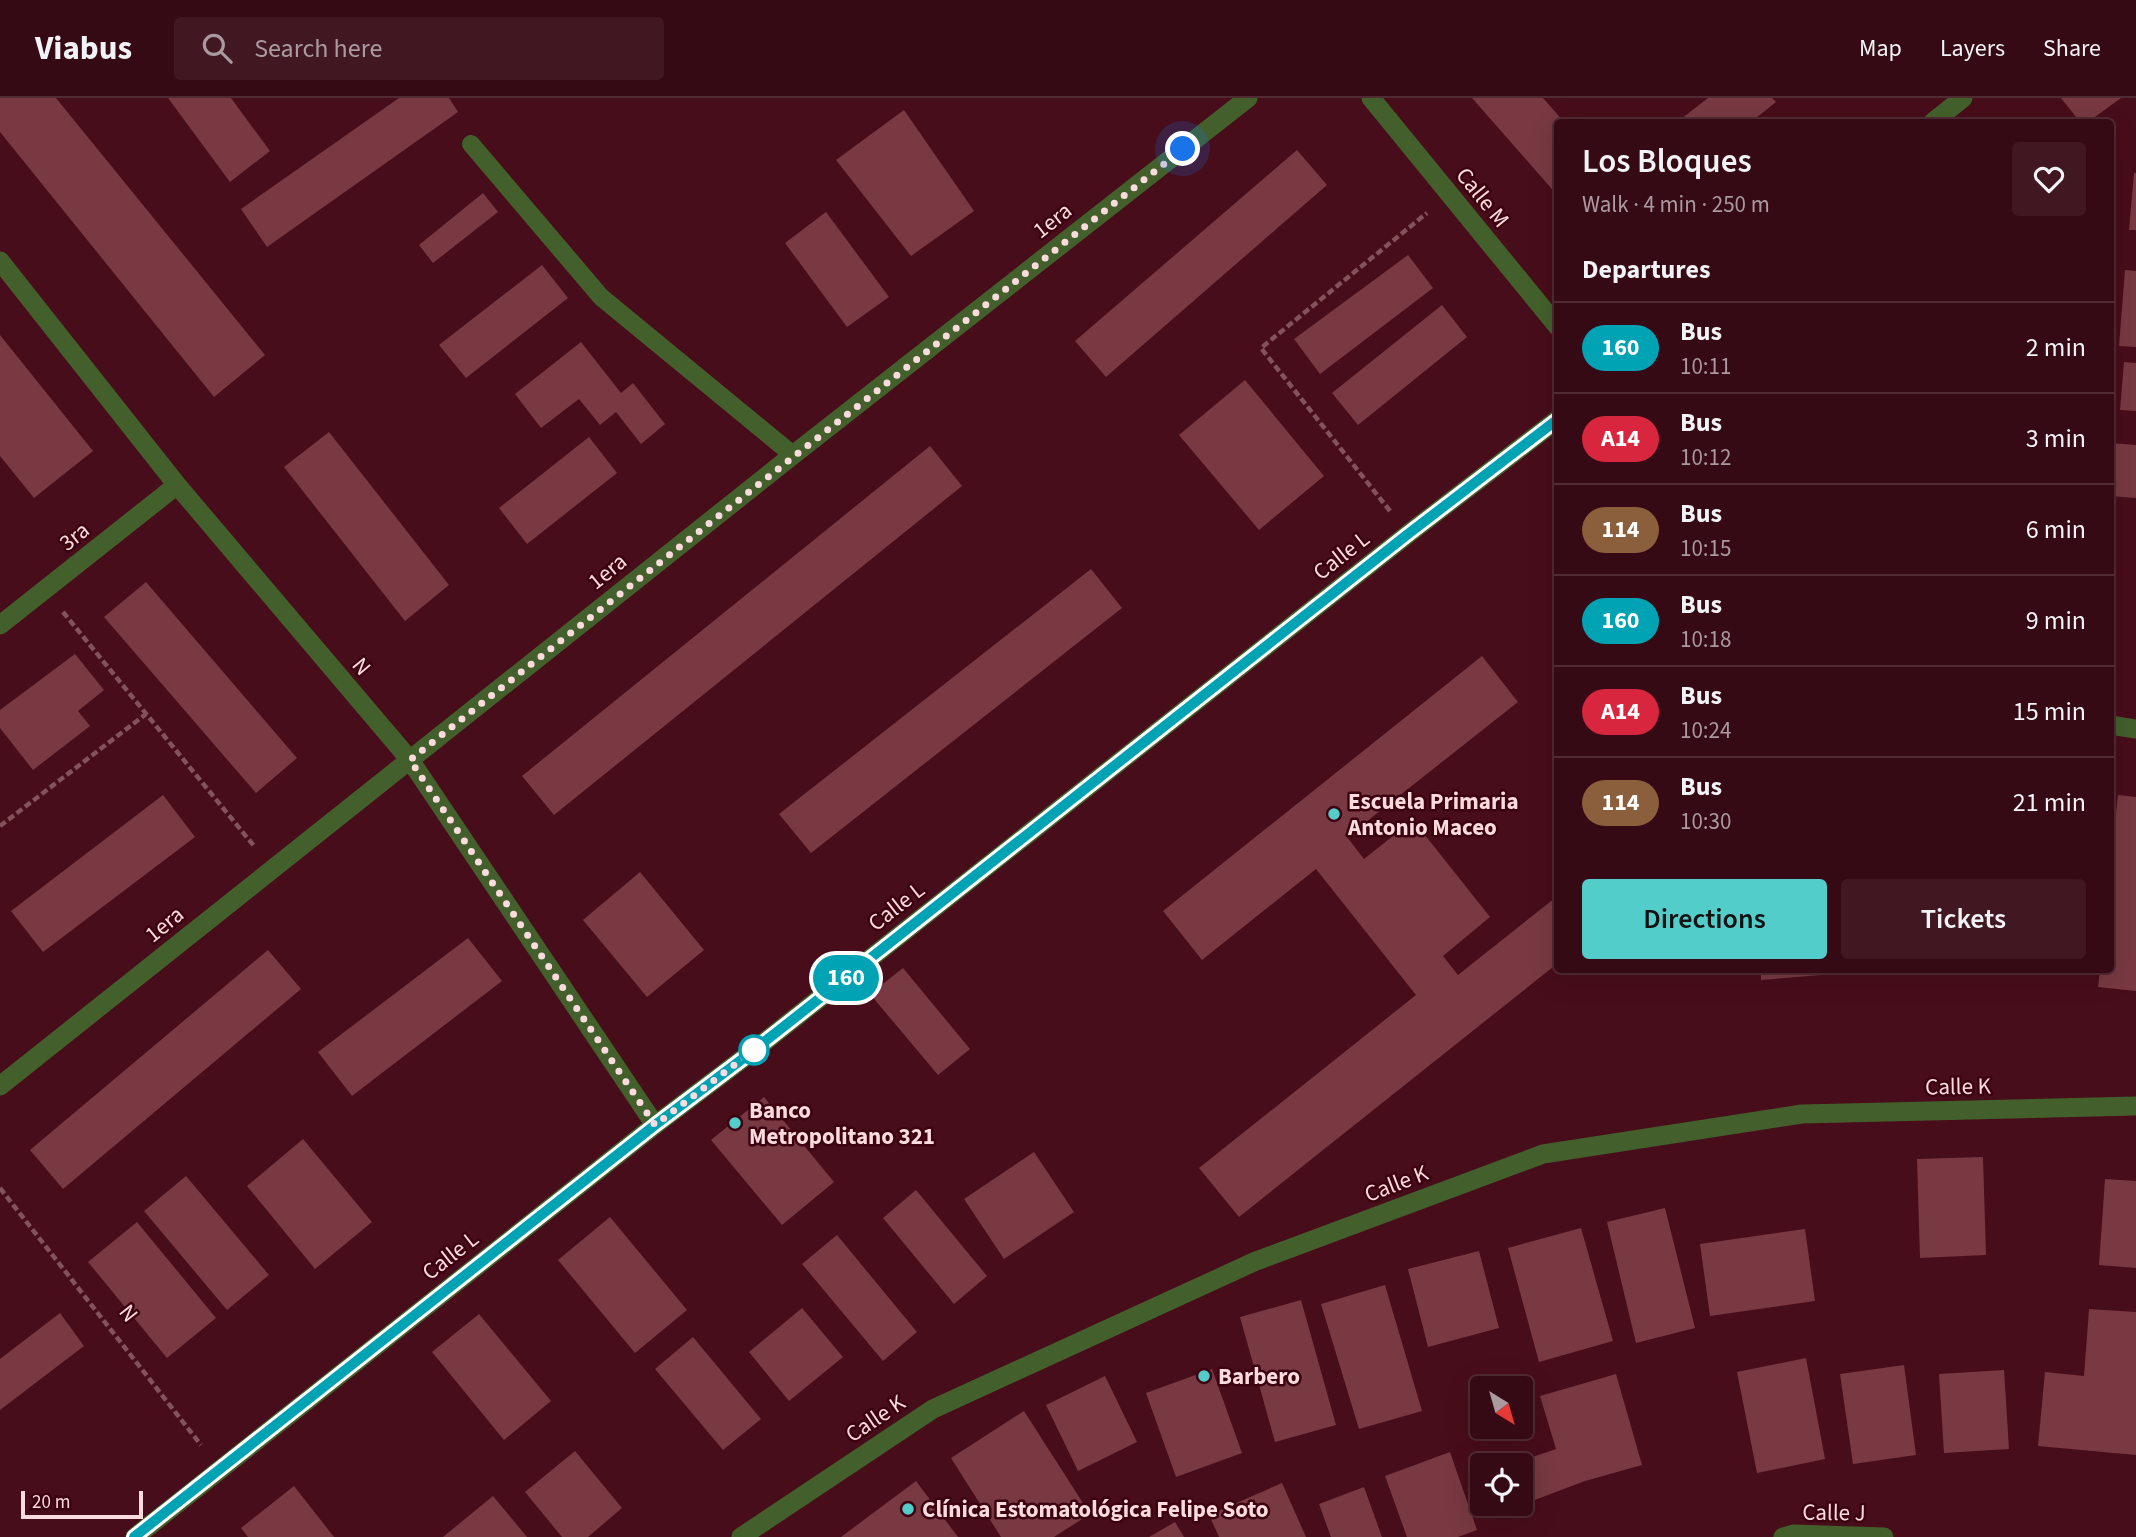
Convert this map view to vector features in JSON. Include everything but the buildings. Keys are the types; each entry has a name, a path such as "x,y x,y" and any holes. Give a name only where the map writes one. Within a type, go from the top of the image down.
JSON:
{"street":[{"name":"1era","path":"0,1086 793,455 1248,98"},
{"name":"Calle M","path":"1371,98 1554,322"},
{"path":"1937,119 1963,98"},
{"name":"N","path":"0,261 177,485 410,760 655,1125"},
{"name":"Calle L","path":"135,1537 655,1125 1554,422"},
{"name":"3ra","path":"0,625 177,485"},
{"path":"2114,726 2136,729"},
{"name":"Calle K","path":"741,1537 933,1409 1256,1261 1543,1154 1802,1114 2136,1106"},
{"name":"Calle J","path":"1783,1537 1793,1534 1884,1537"}],"lane":[{"path":"471,144 601,297 793,455"}],"path":[{"path":"1408,534 1261,348 1450,194"},
{"path":"45,590 273,869"},
{"path":"0,827 146,715"},
{"name":"N","path":"0,1188 219,1468"}],"bus line":[{"name":"160","path":"134,1537 655,1125 1554,422"}],"place":[{"name":"Escuela Primaria Antonio Maceo","path":"1334,814"},
{"name":"Banco Metropolitano 321","path":"735,1123"},
{"name":"Barbero","path":"1204,1376"},
{"name":"Clínica Estomatológica Felipe Soto","path":"908,1509"}],"route":[{"path":"754,1050 655,1125 410,760 1183,149"}]}
